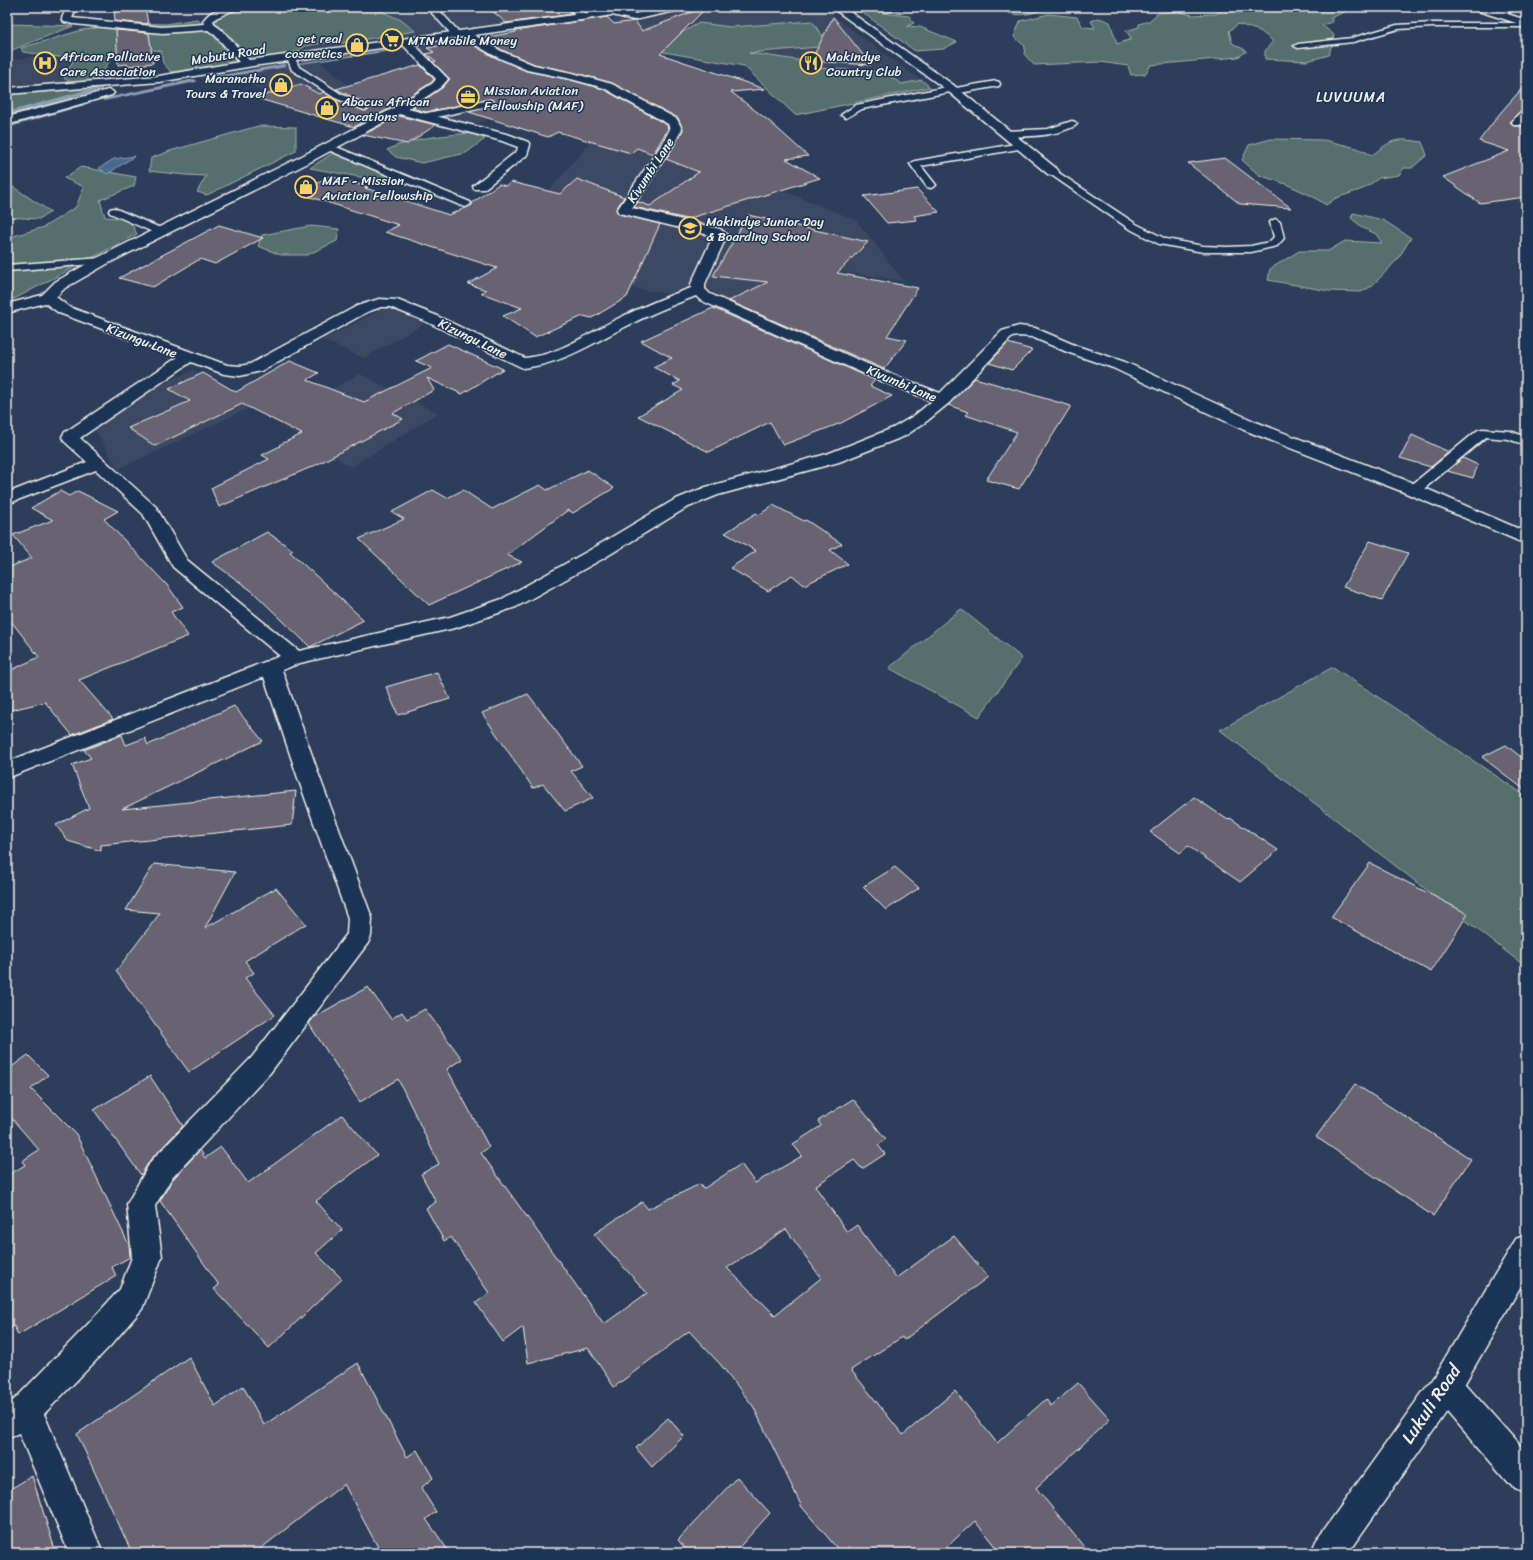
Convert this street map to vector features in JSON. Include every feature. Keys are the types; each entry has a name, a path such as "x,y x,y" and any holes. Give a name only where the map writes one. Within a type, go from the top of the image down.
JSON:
{"street":[{"path":"72,7 67,18 68,20 162,30 210,27 219,33 246,65"},
{"path":"210,27 208,21 212,16 232,7"},
{"path":"574,7 581,17"},
{"name":"Mobutu Road","path":"160,79 291,58 408,43 612,12 634,17 680,7"},
{"path":"836,7 953,90 1053,172"},
{"path":"1476,7 1526,24"},
{"name":"Kivumbi Lane","path":"461,35 530,68 572,76 608,86 673,122 676,129 668,144 624,210 720,234 698,284 698,290 705,297 875,373 943,400"},
{"path":"7,309 47,298 60,285 102,261 329,147 398,110 437,85 442,79 408,43"},
{"path":"7,91 160,79"},
{"path":"7,120 160,79"},
{"path":"398,110 427,116 506,138 524,145 523,152 479,186"},
{"path":"1518,122 1526,113"},
{"name":"Kizungu Lane","path":"47,298 64,310 189,358 224,369 240,371 255,368 362,309 379,303 392,303 430,318 523,363 534,363 557,356 670,300 698,290"},
{"path":"7,770 283,662 455,622 509,604 597,554 680,504 712,490 832,458 899,432 921,418 943,400 1007,334 1019,331 1035,332 1072,349 1119,365 1250,426 1414,490 1526,539"},
{"path":"86,1553 16,1416 100,1334 131,1299 147,1257 141,1204 161,1170 261,1065 359,936 360,918 310,781 283,662 180,563 150,511 70,437 189,358"},
{"path":"7,499 99,463"},
{"name":"Lukuli Road","path":"1328,1553 1446,1386 1526,1249"},
{"path":"1446,1386 1526,1477"}],"lane":[{"path":"1499,14 1515,7"},
{"path":"434,10 461,35"},
{"path":"1298,46 1354,40 1397,27 1526,24"},
{"path":"291,58 295,68 338,96 365,107"},
{"path":"846,115 859,107 953,90 996,84"},
{"path":"427,116 490,103"},
{"path":"1006,134 1061,130 1072,124"},
{"path":"931,185 915,164 1021,146"},
{"path":"329,147 466,204"},
{"path":"1053,172 1132,226 1163,242 1203,249 1227,250 1251,248 1273,244 1279,238 1276,222"},
{"path":"114,211 161,232"},
{"path":"7,268 102,261"},
{"path":"1414,490 1483,433 1510,435 1526,441"}],"shaded area":[{"path":"427,7 569,7 574,16 293,56 307,47 323,44 344,45 383,38 369,26 401,20 389,14"},
{"name":"Makindye Country Club","path":"677,7 822,7 930,87 795,115 744,66 625,45 610,21"},
{"path":"462,37 485,53 515,63 448,82 528,100 468,128 400,112 447,83 445,74 435,68 438,66 414,44"},
{"path":"65,51 77,83 7,88 7,61"},
{"path":"317,59 348,85 276,103 235,72"},
{"name":"Makindye Junior Day & Boarding School","path":"605,125 661,142 856,220 904,281 818,268 787,333 711,293 683,296 488,265 521,223"},
{"path":"135,156 107,174 99,168 114,159"},
{"path":"388,306 424,324 364,358 322,340"},
{"path":"192,370 249,408 118,469 89,420"},
{"path":"360,374 438,413 351,467 274,421"}],"green space":[{"path":"243,7 375,7 374,8 401,20 415,31 344,43 323,43 306,46 289,56 252,62 215,23 218,17"},
{"path":"855,7 910,7 912,8 882,13 909,16 914,23 907,26 920,27 957,42 943,49 915,51"},
{"path":"997,7 1051,7 1030,14 1018,15 1004,11"},
{"path":"1225,7 1344,7 1349,10 1331,18 1333,22 1322,25 1334,35 1329,55 1307,61 1265,59 1265,51 1273,41 1260,31 1238,24 1229,31 1232,43 1247,51 1238,57 1151,65 1145,74 1131,75 1128,66 1100,62 1034,65 1024,54 1025,46 1014,37 1020,21 1049,14 1077,17 1083,27 1095,28 1091,21 1099,18 1110,22 1117,44 1132,39 1126,31 1139,27 1139,24 1149,21 1158,13 1177,11 1192,15 1216,14"},
{"path":"197,19 238,63 171,72 163,63 161,51 135,47 113,54 99,80 71,83 64,78 74,59 23,52 21,48 82,30 129,23 166,24"},
{"path":"812,21 830,46 749,53 804,61 801,67 883,72 902,84 922,80 930,87 795,115 744,66 652,50 699,23 731,27"},
{"path":"7,23 11,24 73,26 7,52"},
{"path":"101,87 102,89 7,115 7,94"},
{"path":"258,126 296,127 296,151 207,195 197,192 206,176 149,171 151,158 170,151"},
{"path":"470,133 485,139 466,153 422,163 396,157 387,150 407,142 438,136"},
{"path":"1271,139 1324,140 1357,148 1372,155 1391,142 1406,140 1422,142 1427,155 1412,168 1404,168 1399,175 1379,178 1363,189 1336,198 1326,205 1312,196 1286,184 1259,175 1242,160 1249,145"},
{"path":"333,153 398,176 382,181 310,168"},
{"path":"81,167 136,177 134,186 100,200 105,217 129,219 137,234 16,298 7,301 7,238 44,227 76,207 84,187 64,178"},
{"path":"7,183 51,212 39,219 7,217"},
{"path":"1353,213 1383,220 1411,238 1397,260 1372,286 1361,292 1329,291 1268,280 1270,269 1299,251 1328,251 1345,241 1382,243 1376,234 1363,228 1351,218"},
{"path":"311,226 339,229 337,241 307,255 281,255 258,246 262,235"},
{"path":"961,609 1022,658 979,717 889,668"},
{"path":"1333,667 1526,796 1526,967 1220,730"}],"building":[{"path":"114,7 145,7 148,24 115,21"},
{"path":"488,7 568,7 572,14 506,23"},
{"path":"707,7 660,54 765,89 731,92 769,121 808,156 786,159 820,178 687,219 634,207 638,202 650,206 699,172 666,159 683,130 678,118 612,83 572,72 534,64 502,50 482,38 516,32 515,31 607,17 614,24 635,21 642,31"},
{"path":"833,17 871,65 811,61"},
{"path":"116,30 149,33 153,63 128,66 127,64 118,65"},
{"path":"466,41 492,56 526,71 571,80 603,89 667,125 668,129 653,154 637,148 631,153 558,132 548,137 469,112 493,106 495,102 490,99 426,112 412,108 442,88 450,79 433,62 436,61 426,54 434,52 427,48"},
{"path":"420,65 434,79 432,82 393,107 354,127 256,98 301,84 319,94 324,92 334,99 366,111 371,106 336,89"},
{"path":"1526,84 1526,108 1519,112 1510,122 1514,126 1522,126 1526,122 1526,197 1480,203 1443,177 1509,151 1479,141 1501,112"},
{"path":"399,116 436,125 407,144 363,135"},
{"path":"1225,158 1291,208 1240,204 1188,163"},
{"path":"329,176 368,187 365,188 449,215 472,205 472,203 499,184 506,186 511,182 560,194 577,179 624,197 616,209 619,214 660,224 627,297 592,318 583,316 535,337 503,316 522,308 481,293 486,290 468,284 497,268 385,232 399,225 301,194"},
{"path":"917,189 939,212 914,216 917,220 887,223 864,196"},
{"path":"748,215 868,242 837,273 918,288 887,336 907,340 884,369 729,301 768,282 713,276"},
{"path":"219,225 263,238 215,264 200,259 153,287 119,278"},
{"path":"713,308 875,380 870,386 892,396 841,423 783,445 770,422 709,452 638,416 683,390 673,385 680,381 653,367 672,358 641,341"},
{"path":"1008,343 1032,350 1012,370 989,363"},
{"path":"448,344 503,369 462,394 427,378 434,390 393,413 403,419 316,465 219,507 211,488 269,459 262,455 302,434 242,404 155,446 128,428 190,401 169,389 203,373 236,392 290,361 319,373 307,380 364,402 432,368 416,361"},
{"path":"975,378 1071,406 1019,489 986,480 1017,432 965,415 968,412 948,405"},
{"path":"1412,435 1449,452 1431,467 1400,458"},
{"path":"1463,458 1478,465 1473,478 1447,471"},
{"path":"588,470 614,488 573,513 568,510 507,555 522,562 429,605 359,539 404,519 392,512 433,490 447,498 463,490 492,509 540,485 547,490"},
{"path":"60,491 69,496 78,491 118,511 104,519 167,585 183,607 171,612 188,636 79,680 113,719 72,735 45,702 7,711 7,672 39,657 7,616 7,568 32,558 13,535 53,520 31,508"},
{"path":"773,505 804,521 806,520 842,544 830,550 848,564 804,585 792,575 768,591 730,568 756,551 725,533 756,513 759,515"},
{"path":"267,532 293,550 290,552 364,620 310,647 252,591 212,562"},
{"path":"1370,541 1408,553 1382,600 1343,587"},
{"path":"437,672 450,699 398,715 386,687"},
{"path":"528,694 582,766 571,771 593,798 565,811 543,784 533,788 482,713"},
{"path":"234,706 263,741 122,809 296,791 292,825 101,845 101,851 68,841 56,825 89,808 72,765 91,758 84,750 122,735 126,745 145,738 148,745"},
{"path":"1506,745 1526,761 1526,791 1482,757"},
{"path":"1194,797 1228,820 1230,818 1278,850 1240,882 1188,846 1180,853 1150,832"},
{"path":"1370,863 1468,914 1431,972 1331,917"},
{"path":"154,864 235,872 205,928 276,888 306,924 245,961 254,973 245,978 275,1015 189,1072 116,971 160,913 126,910"},
{"path":"895,867 919,888 886,910 863,887"},
{"path":"368,987 391,1019 402,1012 407,1019 425,1009 462,1059 447,1069 489,1147 481,1153 604,1324 647,1293 594,1234 642,1202 648,1209 700,1184 703,1189 741,1164 755,1183 802,1156 793,1144 821,1126 818,1121 853,1099 886,1139 878,1145 885,1154 862,1169 854,1160 815,1186 847,1232 857,1225 896,1278 954,1236 988,1277 904,1340 902,1337 851,1370 903,1435 955,1391 997,1443 1046,1399 1051,1406 1078,1383 1110,1419 1036,1488 1089,1553 1000,1553 975,1521 940,1553 841,1553 802,1507 753,1406 720,1364 689,1331 614,1387 588,1348 528,1363 523,1327 503,1342 476,1303 489,1293 451,1237 444,1241 426,1208 436,1202 421,1174 439,1164 398,1079 360,1102 309,1024 314,1017","holes":["786,1229 821,1278 775,1315 727,1268"]},
{"path":"28,1055 48,1075 31,1089 76,1134 129,1245 130,1257 112,1267 116,1276 18,1335 14,1326 7,1330 7,1176 25,1165 22,1161 39,1150 7,1113 7,1065 10,1068"},
{"path":"150,1076 183,1126 150,1160 141,1175 94,1110"},
{"path":"1355,1084 1471,1159 1433,1216 1316,1137"},
{"path":"342,1115 377,1155 316,1201 342,1230 316,1253 342,1279 269,1348 214,1289 219,1285 160,1201 172,1180 200,1150 205,1158 221,1147 248,1183"},
{"path":"189,1357 215,1406 243,1386 264,1425 358,1363 407,1457 417,1450 433,1478 421,1488 436,1512 426,1519 450,1553 381,1553 344,1484 255,1553 132,1553 77,1434"},
{"path":"668,1418 684,1436 652,1467 636,1448"},
{"path":"32,1476 56,1553 7,1553 7,1491"},
{"path":"737,1477 770,1513 734,1553 689,1553 678,1540"}],"waterway":[{"path":"300,63 397,49"},
{"path":"208,78 284,66"},
{"path":"104,99 194,81"},
{"path":"7,114 97,89"},
{"path":"7,126 82,105"}],"place":[{"name":"MTN Mobile Money","path":"392,40"},
{"name":"get real cosmetics","path":"357,45"},
{"name":"African Palliative Care Association","path":"45,63"},
{"name":"Makindye Country Club","path":"811,63"},
{"name":"Maranatha Tours & Travel","path":"281,85"},
{"name":"Mission Aviation Fellowship (MAF)","path":"468,97"},
{"name":"Abacus African Vacations","path":"327,108"},
{"name":"MAF - Mission Aviation Fellowship","path":"306,187"},
{"name":"Makindye Junior Day & Boarding School","path":"690,228"}],"district":[{"name":"LUVUUMA","path":"1351,97"}]}
